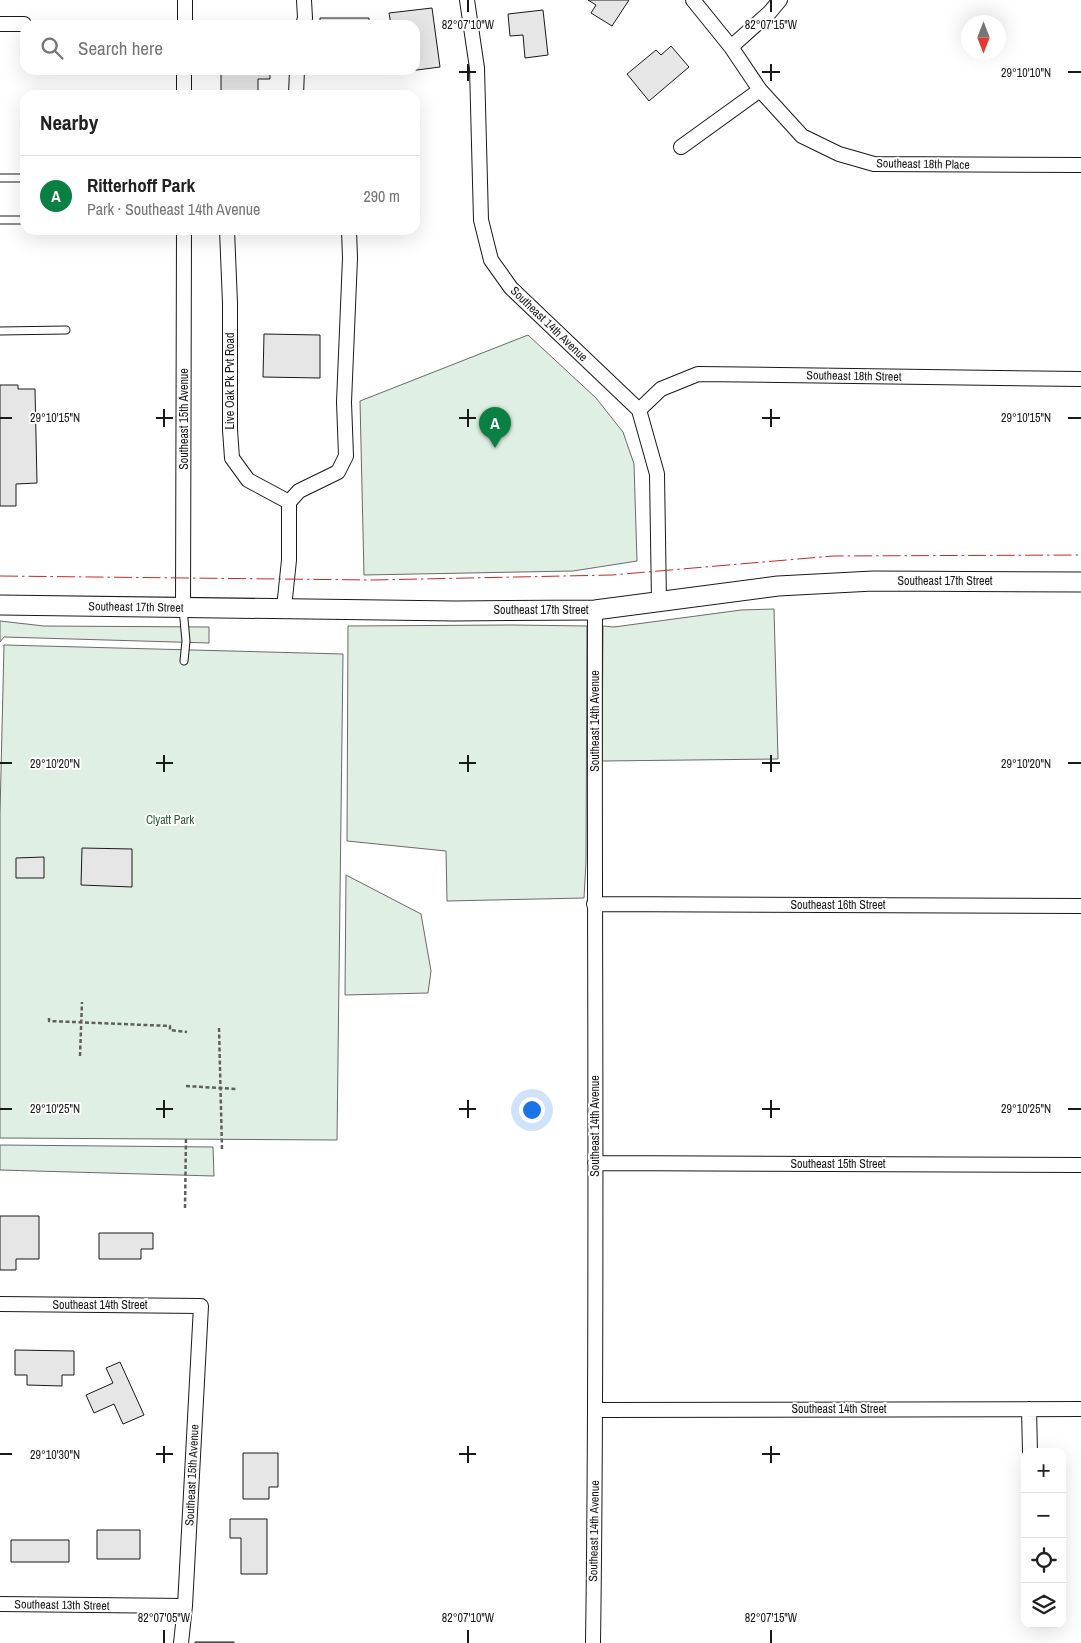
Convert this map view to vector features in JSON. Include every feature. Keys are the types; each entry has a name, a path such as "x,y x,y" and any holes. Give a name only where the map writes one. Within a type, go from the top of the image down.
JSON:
{"main road":[{"name":"Southeast 17th Street","path":"0,605 455,611 595,610 778,586 863,582 1081,582"}],"street":[{"path":"185,0 185,20"},
{"path":"304,0 304,20"},
{"name":"Southeast 14th Avenue","path":"467,0 477,68 481,220 491,260 511,288 639,410"},
{"name":"Southeast 18th Place","path":"693,0 731,47 760,90 802,136 840,154 874,164 1081,165"},
{"path":"731,47 770,12 780,0"},
{"path":"0,24 20,24"},
{"path":"184,75 184,90"},
{"path":"296,90 297,75"},
{"path":"680,147 760,90"},
{"name":"Southeast 15th Avenue","path":"183,608 184,235"},
{"name":"Live Oak Pk Pvt Road","path":"227,235 232,458 248,480 290,502"},
{"path":"284,608 289,560 290,502 299,491 338,472 346,456 344,402 350,258 349,235"},
{"name":"Southeast 18th Street","path":"639,410 661,389 698,374 1081,379"},
{"path":"639,410 657,474 659,601"},
{"name":"Southeast 14th Avenue","path":"593,1643 596,1410 595,610"},
{"name":"Southeast 16th Street","path":"594,904 1081,906"},
{"name":"Southeast 15th Street","path":"595,1163 1081,1165"},
{"name":"Southeast 14th Street","path":"0,1304 201,1306"},
{"name":"Southeast 15th Avenue","path":"181,1643 185,1606 201,1306"},
{"path":"1029,1409 1030,1448"},
{"name":"Southeast 14th Street","path":"596,1410 1081,1409"},
{"name":"Southeast 13th Street","path":"0,1604 185,1606"}],"lane":[{"path":"0,178 20,178"},
{"path":"0,220 20,220"},
{"path":"0,331 66,330"},
{"path":"183,608 186,641 184,661"}],"path":[{"path":"80,1056 82,1002"},
{"path":"49,1018 49,1021 170,1026 170,1030 187,1032"},
{"path":"218,1028 222,1149"},
{"path":"186,1086 237,1089"},
{"path":"185,1208 186,1137"}],"green space":[{"path":"528,335 596,398 623,432 634,464 637,561 573,571 364,575 360,401"},
{"path":"774,609 778,759 602,761 603,626 614,627 741,610"},
{"path":"0,621 44,626 209,627 209,643 4,637 0,642"},
{"path":"348,626 587,626 586,862 584,898 447,901 446,851 347,841"},
{"name":"Clyatt Park","path":"4,645 343,654 337,1140 0,1138 0,814"},
{"path":"346,875 421,914 431,971 428,993 345,995"},
{"path":"0,1145 213,1147 214,1176 0,1170"}],"building":[{"path":"588,0 629,0 612,26 591,13 596,5"},
{"path":"432,8 440,67 420,70 420,20 390,20 389,13"},
{"path":"543,10 548,55 525,58 523,35 510,36 508,14"},
{"path":"320,18 369,18 369,20 320,20"},
{"path":"671,46 689,67 649,101 627,74 656,50 661,55"},
{"path":"221,75 270,75 270,79 258,79 258,90 221,90"},
{"path":"264,334 320,335 320,378 263,377"},
{"path":"0,385 18,385 18,389 35,389 37,483 16,484 16,506 0,506"},
{"path":"82,848 132,849 132,887 81,885"},
{"path":"44,857 44,878 16,878 16,858"},
{"path":"0,1216 39,1216 39,1259 16,1259 16,1270 0,1270"},
{"path":"99,1233 153,1233 153,1249 141,1249 141,1259 99,1259"},
{"path":"15,1350 74,1351 74,1375 62,1375 62,1386 27,1385 27,1375 15,1375"},
{"path":"120,1362 144,1415 123,1424 114,1404 94,1413 86,1395 113,1383 106,1368"},
{"path":"243,1453 278,1453 278,1487 269,1487 269,1499 243,1499"},
{"path":"230,1519 267,1519 267,1574 241,1574 241,1538 230,1538"},
{"path":"97,1530 140,1530 140,1559 97,1559"},
{"path":"11,1540 69,1540 69,1562 11,1562"},
{"path":"234,1642 234,1643 195,1643"}],"power":[{"path":"0,576 373,580 612,575 833,556 1081,555"}],"place":[{"name":"Ritterhoff Park","path":"495,448"}]}
